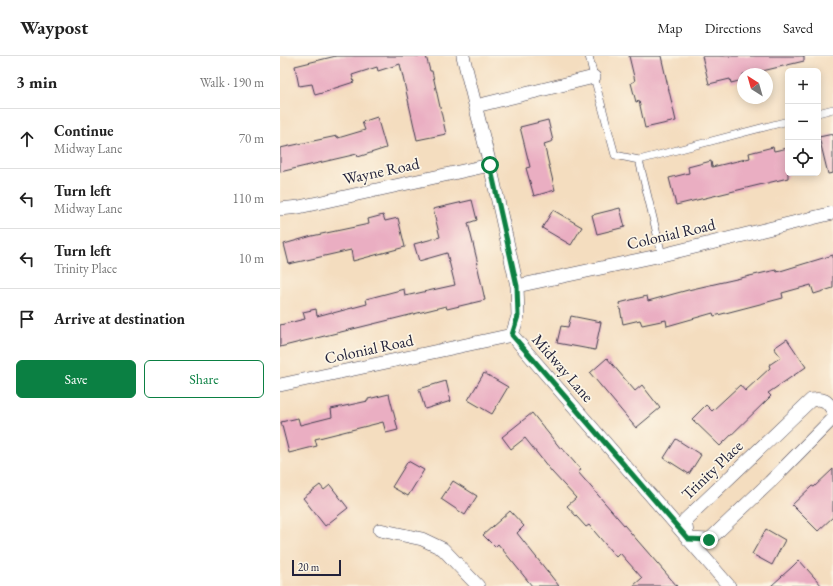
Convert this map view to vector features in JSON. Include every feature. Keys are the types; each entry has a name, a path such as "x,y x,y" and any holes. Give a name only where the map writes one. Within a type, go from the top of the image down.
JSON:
{"street":[{"name":"Midway Lane","path":"463,56 490,165 517,286 518,316 512,335 729,586"},
{"path":"476,106 594,77"},
{"name":"Wayne Road","path":"280,210 490,165"},
{"name":"Colonial Road","path":"517,286 662,255 833,213"},
{"name":"Colonial Road","path":"280,385 512,335"},
{"name":"Trinity Place","path":"688,539 685,520 810,400 819,398 828,403 833,411"},
{"path":"688,539 709,540 775,477 833,418"},
{"path":"380,530 422,539 443,549 478,586"}],"lane":[{"path":"589,56 615,155 639,160 785,122"},
{"path":"821,112 833,109"},
{"path":"639,160 662,255"}],"building":[{"path":"336,56 426,56 430,71 432,71 446,134 417,140 400,64 378,71 377,67 352,75 354,82 315,95 312,84 299,86 295,66"},
{"path":"629,56 661,56 676,121 645,128 639,101 636,102 631,83 635,81"},
{"path":"702,56 804,56 804,61 773,68 737,68 737,82 731,83 730,79 709,84"},
{"path":"377,117 386,148 358,157 357,154 280,172 280,148 337,136 338,138 365,130 362,122"},
{"path":"548,120 553,141 544,144 555,190 534,196 526,168 530,167 520,127"},
{"path":"833,134 833,173 828,174 821,145 821,137"},
{"path":"773,147 774,151 785,149 785,176 788,176 788,178 676,205 669,178 689,173 688,167 711,161 712,167 750,158 749,153"},
{"path":"472,200 477,220 468,223 485,300 447,309 446,306 280,347 280,325 305,319 303,312 316,309 317,316 367,304 366,299 404,289 405,296 455,285 447,253 419,261 414,244 440,237 433,209"},
{"path":"620,208 625,227 597,234 592,215"},
{"path":"553,210 582,227 571,245 542,228"},
{"path":"383,215 385,221 398,218 405,247 353,261 351,250 289,264 284,244 312,236 369,224 368,219"},
{"path":"833,255 833,288 814,294 811,285 782,293 783,298 714,316 713,313 667,326 666,320 642,325 640,320 623,324 619,303 647,296 648,301 688,290 776,270 777,272"},
{"path":"571,316 601,322 595,350 557,343 561,326 568,327"},
{"path":"787,339 806,367 768,393 771,396 720,446 692,419 706,405 712,411 740,385 745,391 770,368 769,365 781,357 774,348"},
{"path":"607,358 635,391 642,385 660,408 636,428 590,373"},
{"path":"484,373 508,387 492,414 468,400"},
{"path":"446,381 451,401 425,409 419,389"},
{"path":"389,394 398,430 386,433 383,422 315,439 317,446 289,453 281,422 298,418 300,425 332,417 331,409 368,401 368,399"},
{"path":"532,413 561,449 562,448 581,470 578,472 677,586 633,586 642,578 620,553 616,557 589,525 586,527 567,506 576,498 552,472 525,438 511,449 502,437"},
{"path":"676,439 701,455 689,474 664,458"},
{"path":"408,461 424,470 408,496 392,487"},
{"path":"833,469 833,517 818,531 792,505"},
{"path":"453,481 477,496 465,515 441,499"},
{"path":"320,485 324,490 330,485 348,508 325,526 303,498"},
{"path":"510,511 524,526 517,533 559,586 532,586 498,544 495,547 483,535"},
{"path":"766,529 785,540 772,565 752,554"},
{"path":"799,560 822,586 771,586 792,567"}],"route":[{"path":"490,165 517,286 518,316 512,335 688,539 709,540"}]}
